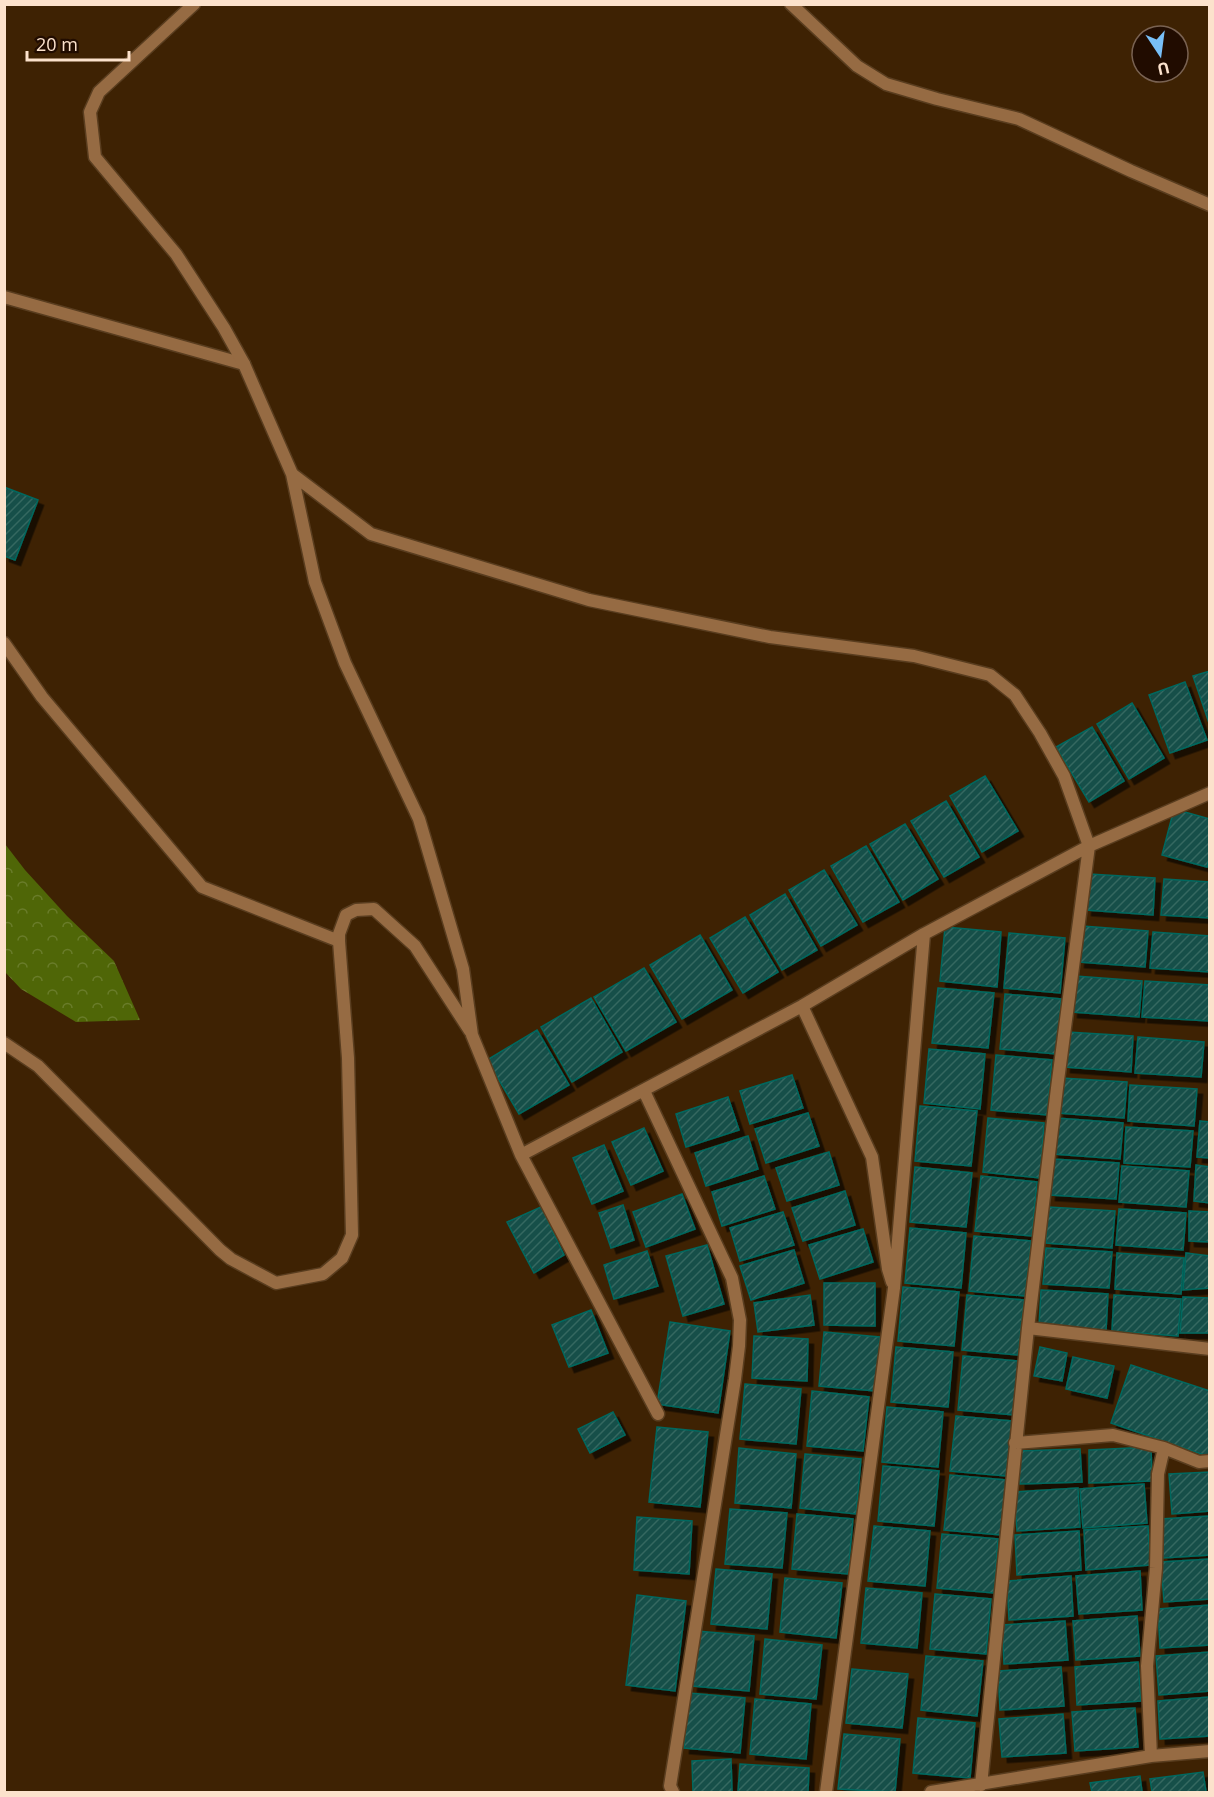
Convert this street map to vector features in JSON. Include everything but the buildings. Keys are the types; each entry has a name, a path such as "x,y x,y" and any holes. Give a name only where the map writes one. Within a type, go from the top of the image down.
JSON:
{"street":[{"path":"194,4 99,92 90,112 95,157 176,254 224,328 244,364 292,474 315,582 345,663 419,819 463,969 472,1035"},
{"path":"791,4 857,66 886,84 1019,119 1209,205"},
{"path":"4,297 244,364"},
{"path":"292,474 372,534 589,600 770,637 914,656 990,675 1016,695 1064,776 1089,846 1056,1088 1028,1328 981,1785"},
{"path":"4,643 42,697 202,887 339,941"},
{"path":"521,1155 802,1006 924,934 1089,846 1209,793"},
{"path":"4,1043 38,1066 231,1259 276,1283 323,1274 342,1258 352,1235 348,1058 339,934 346,915 356,910 374,909 415,946 472,1035 521,1155 658,1414"},
{"path":"826,1792 894,1288 924,934"},
{"path":"802,1006 872,1157 888,1269 894,1288"},
{"path":"644,1091 732,1278 740,1320 735,1379 670,1786 673,1792"},
{"path":"1028,1328 1209,1349"},
{"path":"1016,1443 1113,1435 1164,1448 1199,1462 1209,1461"},
{"path":"1151,1756 1147,1666 1156,1568 1158,1474 1164,1448"},
{"path":"931,1792 1151,1756 1209,1751"}],"green space":[{"path":"5,844 25,870 67,916 114,961 140,1020 76,1022 21,989 5,972"}]}
